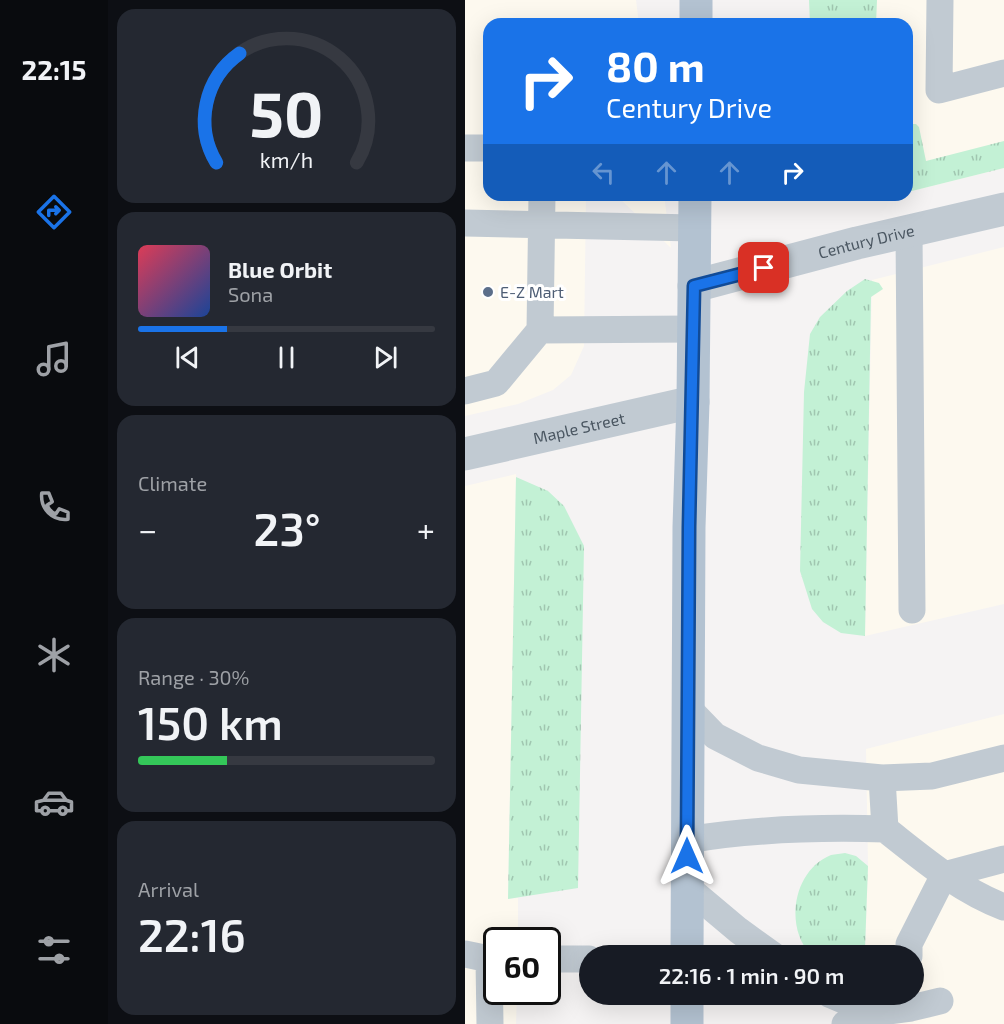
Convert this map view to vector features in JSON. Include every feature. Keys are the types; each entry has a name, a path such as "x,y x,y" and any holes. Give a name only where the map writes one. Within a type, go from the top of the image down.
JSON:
{"main road":[{"path":"696,0 696,18"},
{"path":"687,945 689,527 695,201"},
{"path":"687,1005 687,1024"}],"street":[{"name":"Century Drive","path":"694,286 857,243 1004,209"},
{"name":"Maple Street","path":"465,454 693,402"}],"lane":[{"path":"940,0 939,90 1004,73"},
{"path":"465,148 483,148"},
{"path":"465,391 496,383 540,330 542,201"},
{"path":"465,223 694,228"},
{"path":"909,232 912,610"},
{"path":"540,330 693,329"},
{"path":"688,708 715,736 758,758 799,770 882,778 932,776 1004,758"},
{"path":"882,778 885,829"},
{"path":"687,840 724,834 814,827 885,829 943,875 1004,908"},
{"path":"909,945 943,875 1004,859"},
{"path":"688,888 759,945"},
{"path":"561,959 579,960"},
{"path":"845,1024 874,1013 912,1009 940,1001"},
{"path":"488,1005 490,1024"},
{"path":"855,1005 874,1013"}],"shaded area":[{"path":"465,0 636,0 638,18 483,18 483,201 586,201 584,346 571,375 553,390 518,404 465,416"},
{"path":"871,0 1004,0 1004,168 913,191 913,18 871,18"},
{"path":"622,201 665,201 671,248"},
{"path":"1004,247 1004,604 865,636 872,280"},
{"path":"516,474 508,899 518,898 518,927 483,927 483,1005 517,1005 516,1024 465,1024 465,486"},
{"path":"1004,714 1004,1024 864,1024 864,1005 924,1005 924,945 865,945 868,866 866,749"}],"green space":[{"path":"809,0 877,0 876,18 810,18"},
{"path":"913,124 919,127 926,161 1004,141 1004,168 913,191"},
{"path":"865,279 879,283 883,289 871,297 865,636 841,633 823,622 812,609 800,571 804,392 810,334 820,317 847,291"},
{"path":"516,477 548,491 564,506 584,546 578,888 508,899"},
{"path":"845,853 856,856 868,866 865,945 804,945 797,930 795,915 801,886 808,873 818,862 831,855"}],"place":[{"name":"E-Z Mart","path":"488,292"}],"route":[{"path":"687,856 689,527 694,286 764,268"}]}
